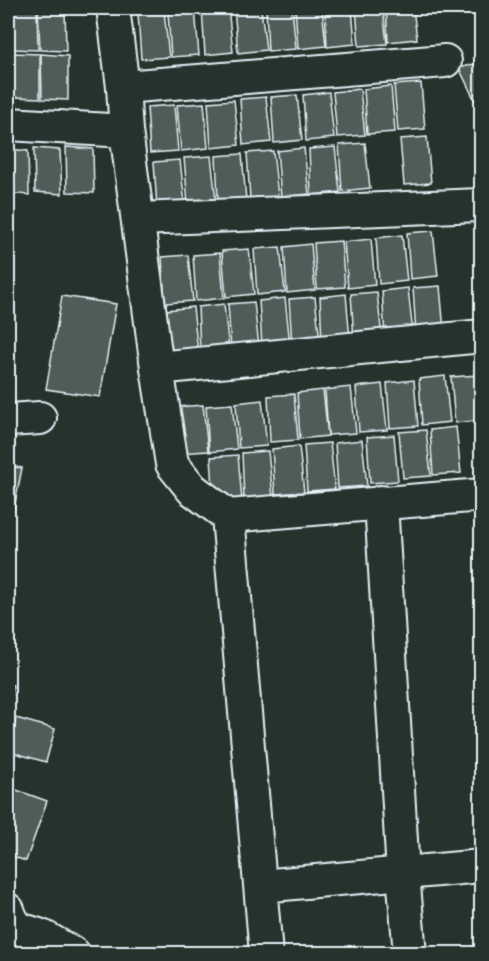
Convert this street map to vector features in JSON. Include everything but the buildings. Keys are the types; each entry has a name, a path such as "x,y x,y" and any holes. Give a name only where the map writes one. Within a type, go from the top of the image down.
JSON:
{"street":[{"path":"113,8 126,131 172,465 192,489 228,516 482,495"},
{"path":"123,87 445,61"},
{"path":"8,124 126,131"},
{"path":"138,219 481,205"},
{"path":"157,368 482,336"},
{"path":"8,420 40,418"},
{"path":"381,502 403,874 410,954"},
{"path":"228,516 266,954"},
{"path":"261,886 482,866"},
{"path":"8,910 11,921 19,930 43,937 74,954"}]}
